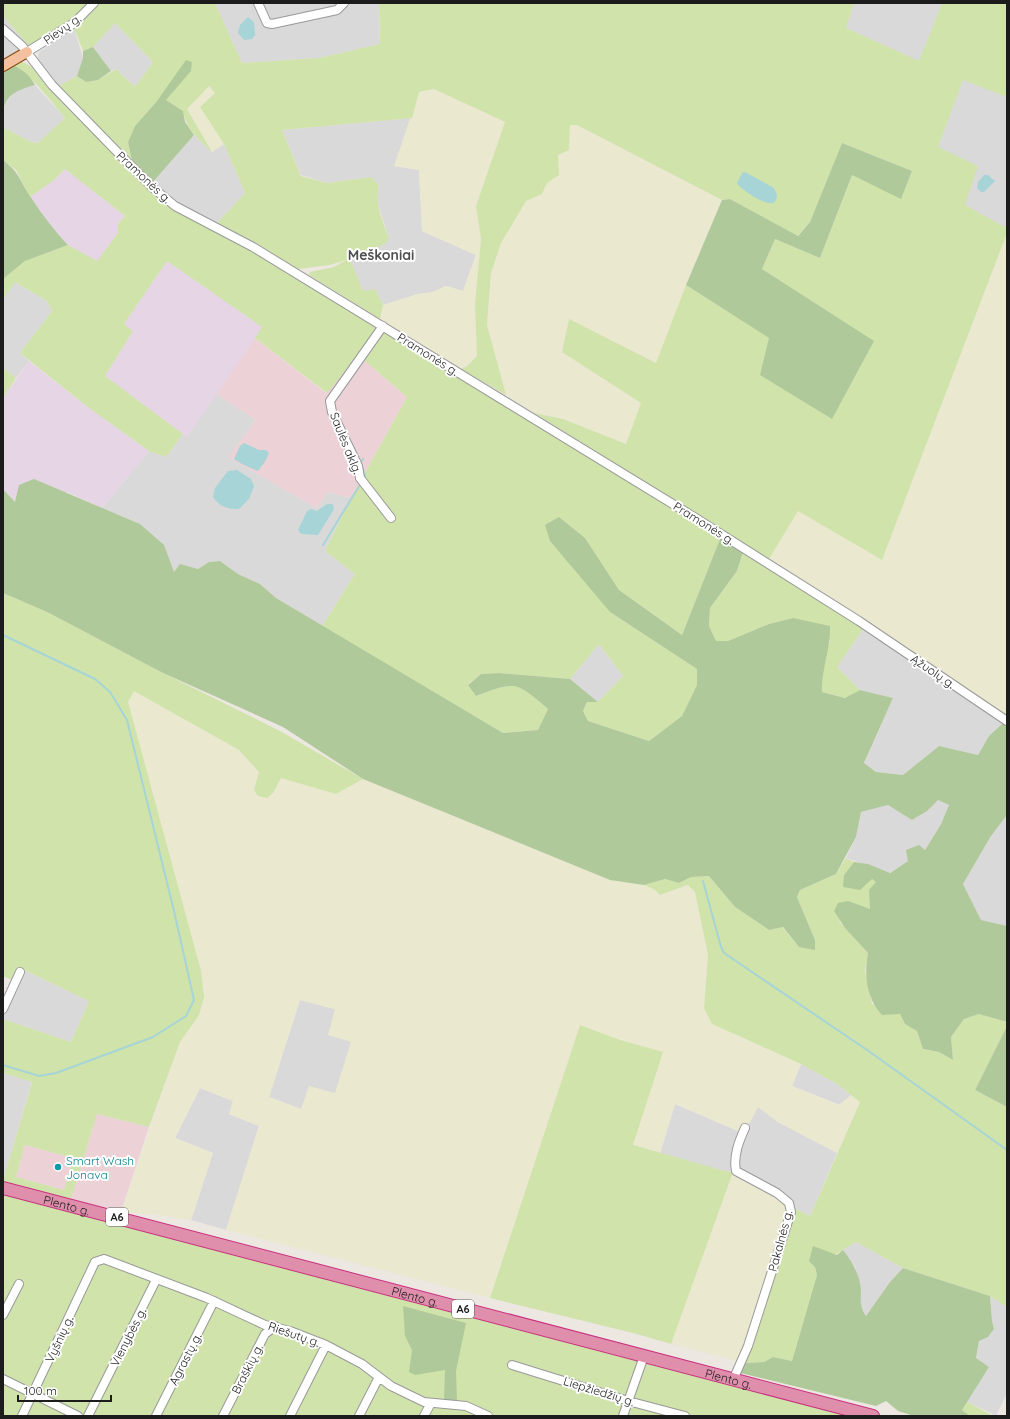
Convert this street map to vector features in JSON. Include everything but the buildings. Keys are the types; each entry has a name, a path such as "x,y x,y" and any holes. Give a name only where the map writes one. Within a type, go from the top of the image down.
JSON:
{"highway":[{"name":"Plento g.","path":"3,1188 873,1416"}],"main road":[{"path":"3,66 27,52"}],"street":[{"name":"Pievų g.","path":"27,52 74,24 94,3"},
{"path":"258,3 264,19 267,23 272,24 337,10 344,3"},
{"name":"Pramonės g.","path":"3,29 27,52 52,85 128,163 152,187 176,206 253,247 738,544 859,621"},
{"name":"Saulės aklg.","path":"383,326 330,401 332,412 358,466 360,478 391,518"},
{"name":"Ąžuolų g.","path":"859,621 1007,721"},
{"path":"3,1009 20,972"},
{"name":"Pakalnės g.","path":"734,1380 748,1346 791,1212 789,1203 777,1193 736,1171 734,1163 740,1138 745,1128"},
{"name":"Riešutų g.","path":"95,1262 104,1259 214,1301 265,1325 274,1326 326,1345 362,1364 379,1377 410,1396 431,1403 466,1406 488,1416"},
{"name":"Vyšnių g.","path":"22,1416 95,1262"},
{"name":"Vienybės g.","path":"88,1416 156,1280"},
{"path":"3,1315 19,1284"},
{"name":"Agrastų g.","path":"156,1416 214,1301"},
{"name":"Braškių g.","path":"223,1416 265,1334 274,1326"},
{"path":"290,1416 326,1345"},
{"path":"623,1416 644,1356"},
{"name":"Liepžiedžių g.","path":"512,1365 628,1401 685,1416"},
{"path":"359,1416 379,1377"},
{"path":"3,1379 78,1416"},
{"path":"424,1416 431,1403"}],"shaded area":[{"path":"215,3 379,3 380,44 319,58 242,63"},
{"path":"854,3 942,3 919,62 846,28"},
{"path":"3,16 29,46 3,61"},
{"path":"115,23 153,62 135,87 116,69 111,71 93,47"},
{"path":"74,28 83,58 77,76 59,86 41,64 38,58 39,52"},
{"path":"963,79 1007,97 1007,223 1005,228 964,205 938,147"},
{"path":"35,85 65,118 39,143 31,142 3,127 4,103 18,89"},
{"path":"209,86 215,93 200,107 224,144 212,152 187,109"},
{"path":"434,89 505,122 476,206 481,239 475,305 477,356 467,366 461,369 380,319 383,305 418,294 433,292 446,286 463,291 476,255 422,231 419,170 394,166 419,92"},
{"path":"412,118 395,166 419,170 422,231 476,255 463,291 446,286 433,292 418,294 383,305 375,289 363,292 350,259 389,238 378,205 377,194 379,185 371,177 327,183 301,175 282,130"},
{"path":"570,125 577,125 722,200 686,285 656,363 569,320 562,352 641,403 626,444 563,419 534,413 506,395 487,325 491,273 501,243 526,201 542,194 547,183 559,175 557,155 569,150"},
{"path":"194,135 212,152 224,144 245,193 216,224 181,204 153,182"},
{"path":"65,169 125,216 118,224 118,233 97,262 68,245 47,222 30,197 53,181"},
{"path":"1007,233 1007,716 851,611 769,559 798,511 882,560"},
{"path":"167,261 263,327 187,437 105,376 133,331 124,324"},
{"path":"15,282 47,301 52,311 20,353 29,361 16,378 3,368 3,300"},
{"path":"255,338 326,393 358,355 407,397 351,498 328,492 316,508 228,457 256,420 216,394"},
{"path":"29,361 89,408 149,451 102,508 67,492 15,502 3,489 3,398"},
{"path":"216,394 256,420 229,457 316,508 328,492 351,498 325,551 355,574 322,626 276,598 260,584 238,574 220,561 209,562 198,569 180,565 174,572 140,524 102,508 149,451 166,457 183,434 187,437"},
{"path":"864,628 1003,723 989,736 978,755 939,746 903,775 876,772 864,764 893,698 860,690 837,667"},
{"path":"599,644 623,676 598,702 570,679"},
{"path":"134,691 239,750 259,772 254,790 258,796 267,798 273,793 281,777 336,794 363,779 610,880 644,885 655,890 660,895 689,885 695,892 708,955 704,1008 712,1024 801,1064 792,1086 839,1105 851,1095 860,1101 837,1153 778,1122 758,1107 750,1122 741,1132 675,1104 660,1153 633,1145 648,1095 620,1040 580,1025 490,1298 226,1230 259,1126 229,1114 233,1101 200,1088 175,1138 213,1153 191,1220 151,1214 121,1212 180,1042 199,1015 128,702","holes":["300,1000 335,1009 328,1035 351,1042 335,1093 309,1086 301,1109 269,1097"]},
{"path":"938,800 949,805 941,824 924,851 889,873 846,858 856,837 861,812 888,805 912,820 927,811"},
{"path":"1007,815 1007,926 981,920 963,884 991,836"},
{"path":"18,967 89,1001 71,1042 3,1019 3,998"},
{"path":"300,1000 335,1009 351,1042 335,1094 301,1109 269,1097"},
{"path":"801,1064 837,1084 851,1095 840,1105 792,1086"},
{"path":"3,1073 32,1081 3,1181"},
{"path":"200,1088 233,1101 229,1114 259,1126 226,1230 191,1220 213,1153 175,1138"},
{"path":"675,1104 740,1132 750,1122 758,1107 778,1122 837,1153 810,1216 796,1209 787,1196 737,1172 725,1171 660,1154"},
{"path":"97,1114 149,1127 121,1212 71,1199"},
{"path":"25,1145 73,1158 64,1190 16,1177"},
{"path":"733,1172 778,1190 787,1196 794,1205 790,1203 748,1346 737,1361 671,1344"},
{"path":"856,1242 903,1268 890,1282 866,1316 861,1308 860,1284 855,1267 843,1250"},
{"path":"990,1296 1007,1307 1007,1393 996,1416 966,1401 989,1367 976,1359 979,1341 988,1337 994,1329"}],"green space":[{"path":"3,3 89,3 72,19 29,46 3,16"},
{"path":"100,3 215,3 242,63 319,58 380,44 379,3 854,3 846,28 919,61 942,3 1007,3 1007,97 963,80 938,147 978,166 965,205 1005,227 1007,223 1007,233 882,560 798,511 769,559 534,413 563,419 626,444 641,403 562,352 569,319 656,363 686,285 770,338 873,341 762,269 775,239 820,258 852,175 901,198 912,171 842,143 810,222 797,236 730,199 722,200 577,125 570,125 569,150 558,155 559,175 547,183 542,194 526,201 501,243 491,273 487,325 506,395 461,369 467,366 477,356 475,305 481,239 476,206 505,122 434,89 419,92 412,118 282,130 301,176 327,183 371,177 379,185 378,206 389,238 386,243 350,259 363,291 375,289 383,305 380,319 309,275 310,272 334,267 346,260 330,265 298,269 261,246 216,224 245,193 224,144 200,107 215,93 209,86 187,109 212,152 190,129 183,111 166,100 157,101 135,126 128,142 132,161 59,86 77,76 86,82 98,80 116,69 135,87 153,62 115,23 93,47 83,51 74,28"},
{"path":"93,47 111,71 98,80 86,82 77,76 83,58 83,51"},
{"path":"186,60 192,62 191,71 166,100 183,111 185,122 194,135 153,182 132,161 128,142 135,126 157,101"},
{"path":"23,62 32,67 45,84 148,189 176,212 250,250 551,433 720,539 682,635 619,590 585,538 559,517 610,612 697,669 697,685 682,716 649,741 588,721 583,711 587,702 598,702 623,676 599,644 570,679 499,673 481,674 468,684 476,696 509,686 518,687 523,689 548,709 538,730 503,733 322,626 355,574 325,551 351,498 407,397 358,355 327,393 255,338 262,327 167,261 124,324 133,331 105,376 183,434 166,457 149,451 89,408 20,353 52,311 47,301 15,282 3,300 3,279 25,261 68,245 97,261 118,233 118,224 125,216 65,169 53,181 30,197 16,170 3,160 3,127 31,142 38,143 65,118 26,74 12,65"},
{"path":"12,65 19,68 31,78 35,85 14,93 4,106 3,112 3,71"},
{"path":"842,143 912,171 901,199 852,175 820,258 775,239 762,269 874,341 832,419 760,375 769,338 686,285 722,200 730,199 798,236 810,222"},
{"path":"3,160 17,174 40,211 68,245 25,261 3,279"},
{"path":"3,368 16,378 3,398"},
{"path":"34,479 140,524 164,545 174,572 180,564 198,569 209,562 220,561 238,574 260,584 276,598 503,733 538,730 548,709 527,692 514,686 500,688 476,696 468,685 481,674 499,673 570,679 598,702 587,702 583,711 588,721 649,741 682,716 697,685 697,669 610,612 550,541 545,525 559,517 585,538 619,590 682,635 720,539 743,552 737,571 710,608 709,626 716,641 728,641 769,624 793,618 830,626 822,692 845,698 860,690 893,698 864,763 876,772 903,775 939,746 978,755 989,736 1003,723 1007,726 1007,815 991,836 963,884 981,920 1007,926 1007,1022 979,1014 964,1019 951,1037 953,1060 939,1052 923,1049 917,1031 905,1024 900,1014 882,1015 872,1001 866,978 868,953 845,928 834,911 838,903 848,901 870,909 869,890 876,882 872,879 860,890 843,887 844,875 854,862 868,864 890,873 908,861 906,850 919,845 925,850 941,824 949,805 938,800 927,811 912,820 888,805 861,812 856,837 836,874 800,890 797,897 815,940 815,950 799,947 783,927 769,930 735,907 709,876 691,877 679,883 665,879 644,885 610,880 363,779 283,727 163,673 47,612 3,593 3,489 15,502 19,485"},
{"path":"743,552 864,628 837,667 860,690 846,698 822,692 821,680 830,640 793,618 769,624 728,641 716,641 709,626 710,608 737,571"},
{"path":"3,593 47,612 163,673 280,731 363,779 336,794 281,778 273,793 267,798 258,796 254,790 259,772 239,750 134,691 128,702 201,971 204,997 199,1015 180,1042 149,1127 97,1114 71,1199 3,1181 32,1082 3,1073 3,1019 71,1042 89,1001 18,967 12,980 3,976","holes":["25,1145 73,1158 64,1190 16,1177"]},
{"path":"846,858 854,862 844,875 872,879 876,882 870,909 839,921 868,953 865,971 872,1004 900,1014 905,1024 917,1031 923,1049 939,1052 953,1060 951,1037 964,1019 979,1014 1007,1022 1007,1026 975,1090 1007,1107 1007,1307 990,1296 903,1268 856,1242 815,1267 817,1275 792,1361 773,1357 764,1362 746,1363 740,1373 791,1212 789,1203 794,1205 796,1209 810,1216 860,1102 837,1084 801,1064 712,1024 704,1008 708,955 695,892 688,885 660,895 655,890 644,885 665,879 679,883 691,877 709,876 735,907 769,930 782,927 799,947 815,940 797,897 800,890 836,874"},
{"path":"580,1025 620,1040 663,1052 633,1145 733,1172 671,1344 637,1334 490,1298"},
{"path":"1007,1026 1007,1107 975,1090"},
{"path":"3,1192 747,1388 849,1416 3,1416"},
{"path":"813,1246 837,1255 843,1250 853,1265 859,1278 862,1307 866,1316 890,1282 903,1268 990,1296 994,1329 988,1337 979,1341 976,1358 989,1367 962,1410 970,1416 914,1416 898,1411 886,1401 876,1406 740,1373 746,1363 764,1362 773,1357 792,1361 817,1275 815,1267 809,1261"},
{"path":"403,1306 466,1323 456,1371 457,1401 444,1401 445,1370 415,1375 409,1372 412,1350 405,1336"},
{"path":"966,1401 993,1416 970,1416 962,1410"}],"water":[{"path":"248,17 254,22 255,35 252,39 244,40 238,33 240,25"},
{"path":"745,172 774,188 777,195 775,202 770,203 759,200 739,186 737,183 742,173"},
{"path":"984,175 988,175 995,181 984,192 981,192 977,188 978,182"},
{"path":"244,443 259,450 266,450 269,453 258,471 234,459 240,446"},
{"path":"237,470 251,479 254,486 249,499 239,509 231,509 218,503 213,497 215,488 228,471"},
{"path":"327,504 333,504 334,509 318,535 301,534 298,530 307,511 311,509 317,511"}],"waterway":[{"path":"360,463 363,459"},
{"path":"362,467 365,475 364,479"},
{"path":"323,545 361,483"},
{"path":"3,635 95,679 110,692 127,720 174,911 194,1000 186,1016 153,1037 56,1073 39,1076 3,1065"},
{"path":"703,881 724,953 870,1052 1007,1150"}],"place":[{"name":"Smart Wash Jonava","path":"58,1167"}],"district":[{"name":"Meškoniai","path":"381,255"}]}
